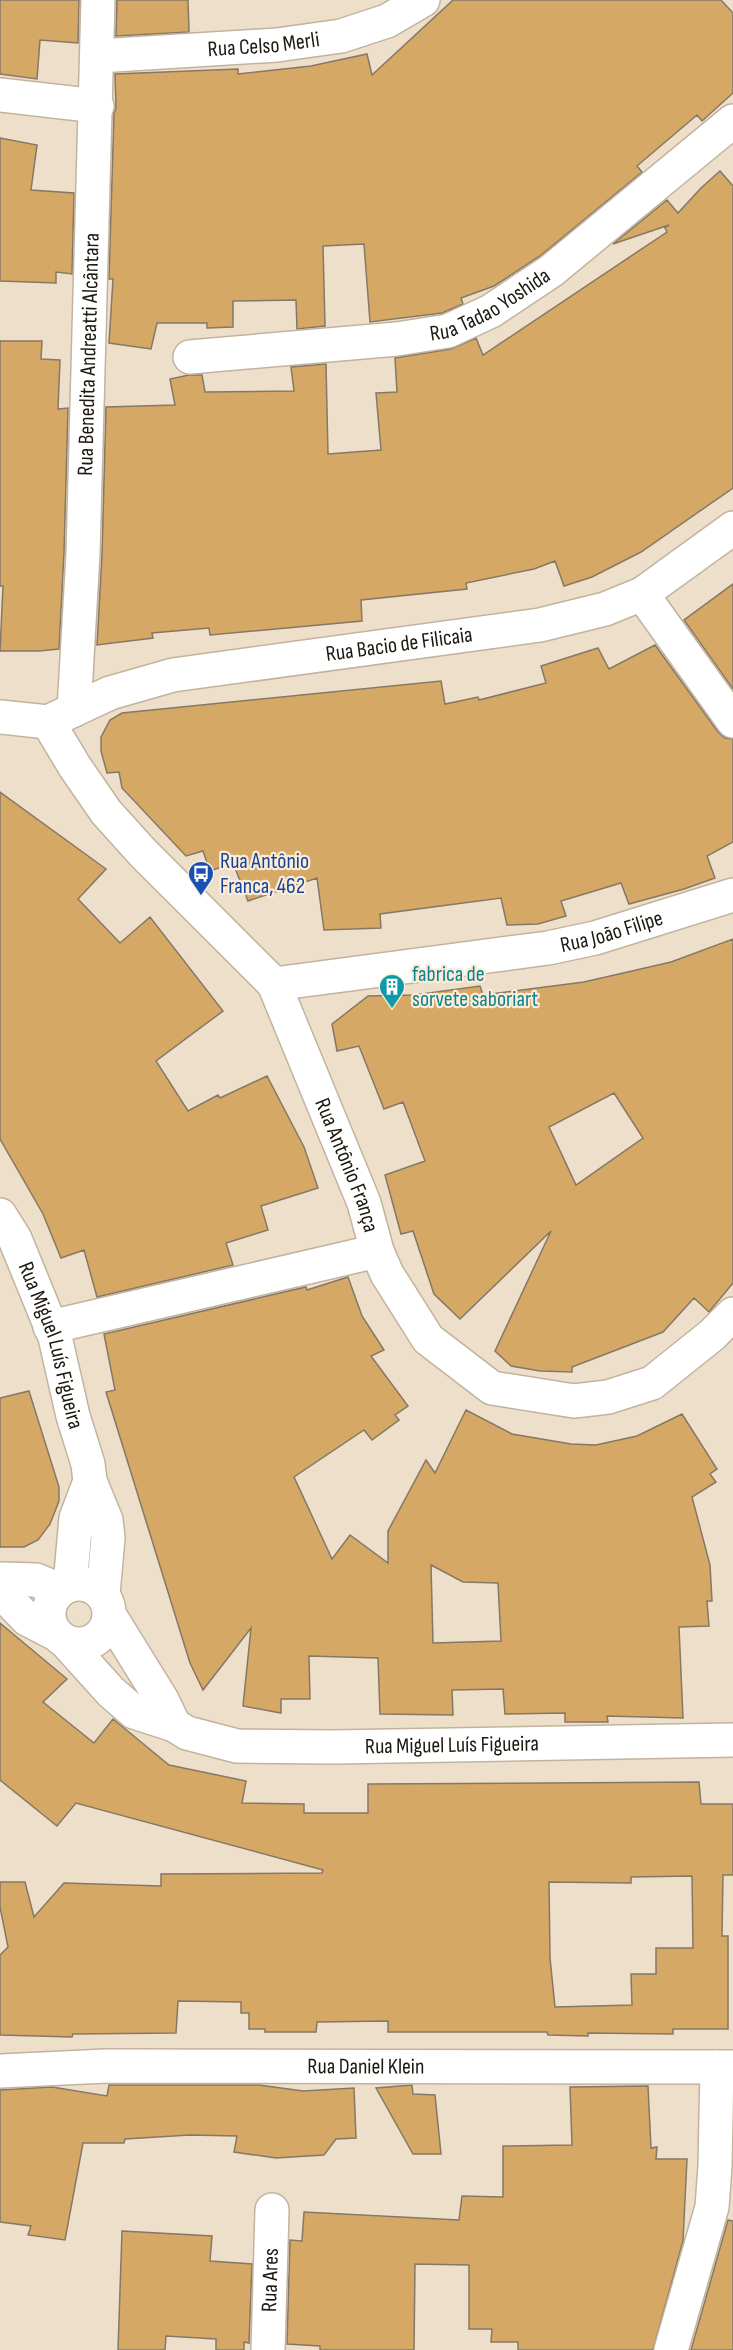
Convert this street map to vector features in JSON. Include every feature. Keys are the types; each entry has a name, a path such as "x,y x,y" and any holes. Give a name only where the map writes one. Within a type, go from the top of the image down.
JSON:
{"street":[{"name":"Rua Benedita Andreatti Alcântara","path":"61,716 83,575 98,0"},
{"name":"Rua Celso Merli","path":"98,56 277,45 341,36 387,21 423,0"},
{"path":"0,95 97,106"},
{"name":"Rua Tadao Yoshida","path":"190,357 397,339 448,331 491,311 551,271 733,121"},
{"name":"Rua Bacio de Filicaia","path":"61,716 110,693 173,675 540,625 605,609 642,594 733,528"},
{"path":"642,594 733,721"},
{"path":"0,717 61,716"},
{"name":"Rua Antônio França","path":"61,716 75,767 106,812 143,853 274,984 364,1203 377,1251 387,1274 428,1339 492,1388 574,1401 608,1397 652,1383 712,1335 733,1314"},
{"name":"Rua João Filipe","path":"274,984 548,948 595,938 733,895"},
{"name":"Rua Miguel Luís Figueira","path":"0,1215 15,1239 55,1337 73,1416 88,1464 90,1481 106,1520 108,1538 106,1605"},
{"path":"50,1327 377,1251"},
{"path":"61,1637 50,1623 49,1611 52,1600 65,1587 76,1518 90,1481"},
{"path":"0,1579 36,1580 65,1587 82,1583 93,1587 162,1700 174,1725"},
{"path":"0,1591 27,1619 77,1644 89,1643 99,1637 106,1628 106,1605"},
{"name":"Rua Miguel Luís Figueira","path":"61,1637 111,1692 134,1712 174,1725 187,1733 237,1746 334,1747 733,1740"},
{"name":"Rua Daniel Klein","path":"0,2071 106,2066 725,2067"},
{"path":"671,2350 712,2207 725,2067"},
{"name":"Rua Ares","path":"268,2350 272,2210"}],"building":[{"path":"0,0 79,0 78,43 40,40 37,79 0,74"},
{"path":"117,0 188,0 189,32 116,36"},
{"path":"453,0 721,0 733,13 733,93 702,121 697,115 637,166 642,172 540,256 494,286 461,298 463,304 442,313 370,322 364,244 323,246 325,326 297,329 296,300 233,301 233,327 207,328 207,323 157,323 151,349 109,343 113,279 109,279 116,108 115,74 238,69 238,74 311,66 367,54 372,75"},
{"path":"0,138 37,145 31,190 74,193 72,274 56,272 56,283 0,281"},
{"path":"720,171 733,186 733,488 641,552 592,577 564,586 555,561 534,569 466,583 467,589 361,600 362,621 210,635 209,628 152,633 153,638 97,645 106,407 175,405 170,379 189,375 202,375 205,392 294,391 291,367 326,364 328,454 381,450 376,393 397,392 395,358 451,349 476,338 483,355 667,232 665,228 669,225 613,244 667,200 678,213"},
{"path":"0,341 42,341 41,359 60,360 58,409 68,408 59,649 0,651 3,586 0,586"},
{"path":"733,584 733,689 684,620"},
{"path":"655,645 718,732 725,738 733,739 733,842 707,856 715,878 629,904 621,883 561,901 566,916 538,924 507,925 501,898 380,914 381,928 324,930 317,878 248,901 233,863 210,871 203,851 186,856 122,788 119,772 107,773 101,751 101,737 110,720 122,713 441,681 445,704 478,697 479,700 546,683 541,666 598,648 609,669"},
{"path":"0,792 106,869 78,899 120,943 150,917 223,1011 156,1061 188,1111 218,1095 220,1098 267,1076 304,1147 318,1188 261,1206 268,1230 226,1243 233,1265 97,1297 84,1250 61,1258 43,1214 0,1139"},
{"path":"733,939 733,1283 709,1312 694,1298 663,1332 572,1367 572,1372 540,1371 511,1366 495,1351 551,1231 460,1319 434,1294 413,1231 401,1234 385,1175 425,1161 403,1102 384,1109 359,1046 337,1051 332,1024 368,996 414,995 480,986 483,995 584,982 671,962","holes":["614,1093 643,1138 576,1185 549,1127"]},
{"path":"348,1277 362,1316 384,1350 371,1356 408,1406 395,1415 399,1420 372,1440 364,1430 294,1477 332,1559 350,1535 388,1563 388,1531 426,1460 435,1473 466,1410 512,1434 571,1444 596,1445 637,1436 682,1414 717,1469 710,1474 716,1482 692,1497 710,1565 712,1601 707,1601 709,1626 679,1627 683,1718 607,1716 608,1722 565,1722 565,1713 505,1714 503,1689 452,1690 453,1715 380,1714 378,1658 309,1656 310,1699 281,1699 281,1713 243,1706 251,1628 203,1690 190,1663 106,1392 115,1390 104,1334 306,1287 307,1290","holes":["431,1565 463,1582 498,1583 501,1641 433,1643"]},
{"path":"29,1391 59,1487 59,1501 50,1524 38,1540 24,1547 0,1547 0,1398"},
{"path":"0,1623 67,1679 43,1702 94,1743 113,1719 169,1765 246,1781 242,1803 304,1804 304,1813 368,1813 368,1784 699,1782 701,1804 733,1804 733,1875 723,1875 722,1936 728,1936 728,2029 673,2029 673,2034 588,2033 588,2036 548,2035 547,2032 388,2032 388,2021 317,2022 316,2032 265,2032 265,2029 249,2029 249,2013 241,2013 241,2002 178,2001 176,2033 73,2034 72,2037 0,2035 0,1955 8,1947 0,1907 0,1882 25,1882 34,1917 64,1883 161,1886 161,1874 322,1873 323,1870 76,1803 57,1826 0,1780","holes":["692,1876 693,1948 656,1948 656,1974 631,1974 632,2005 555,2007 550,1958 549,1882 631,1883 631,1877"]},
{"path":"109,2085 259,2085 303,2091 354,2088 356,2138 336,2139 324,2155 276,2158 234,2152 237,2136 190,2135 125,2139 124,2143 83,2143 65,2240 28,2235 31,2226 0,2222 0,2090 52,2087 107,2096"},
{"path":"412,2085 413,2094 435,2095 441,2154 413,2154 376,2088"},
{"path":"648,2086 651,2148 657,2147 656,2159 687,2159 683,2241 653,2350 518,2350 518,2342 491,2342 492,2329 469,2329 469,2265 415,2264 414,2350 320,2350 320,2346 287,2344 290,2240 302,2241 304,2212 459,2220 462,2196 503,2197 503,2146 572,2145 570,2087"},
{"path":"728,2220 733,2221 733,2350 691,2350"},
{"path":"122,2231 212,2236 210,2261 252,2264 249,2343 244,2342 244,2350 216,2350 216,2339 166,2336 165,2350 118,2350"}],"place":[{"name":"Rua Antônio Franca, 462","path":"201,897"},
{"name":"fabrica de sorvete saboriart","path":"392,1010"}]}
